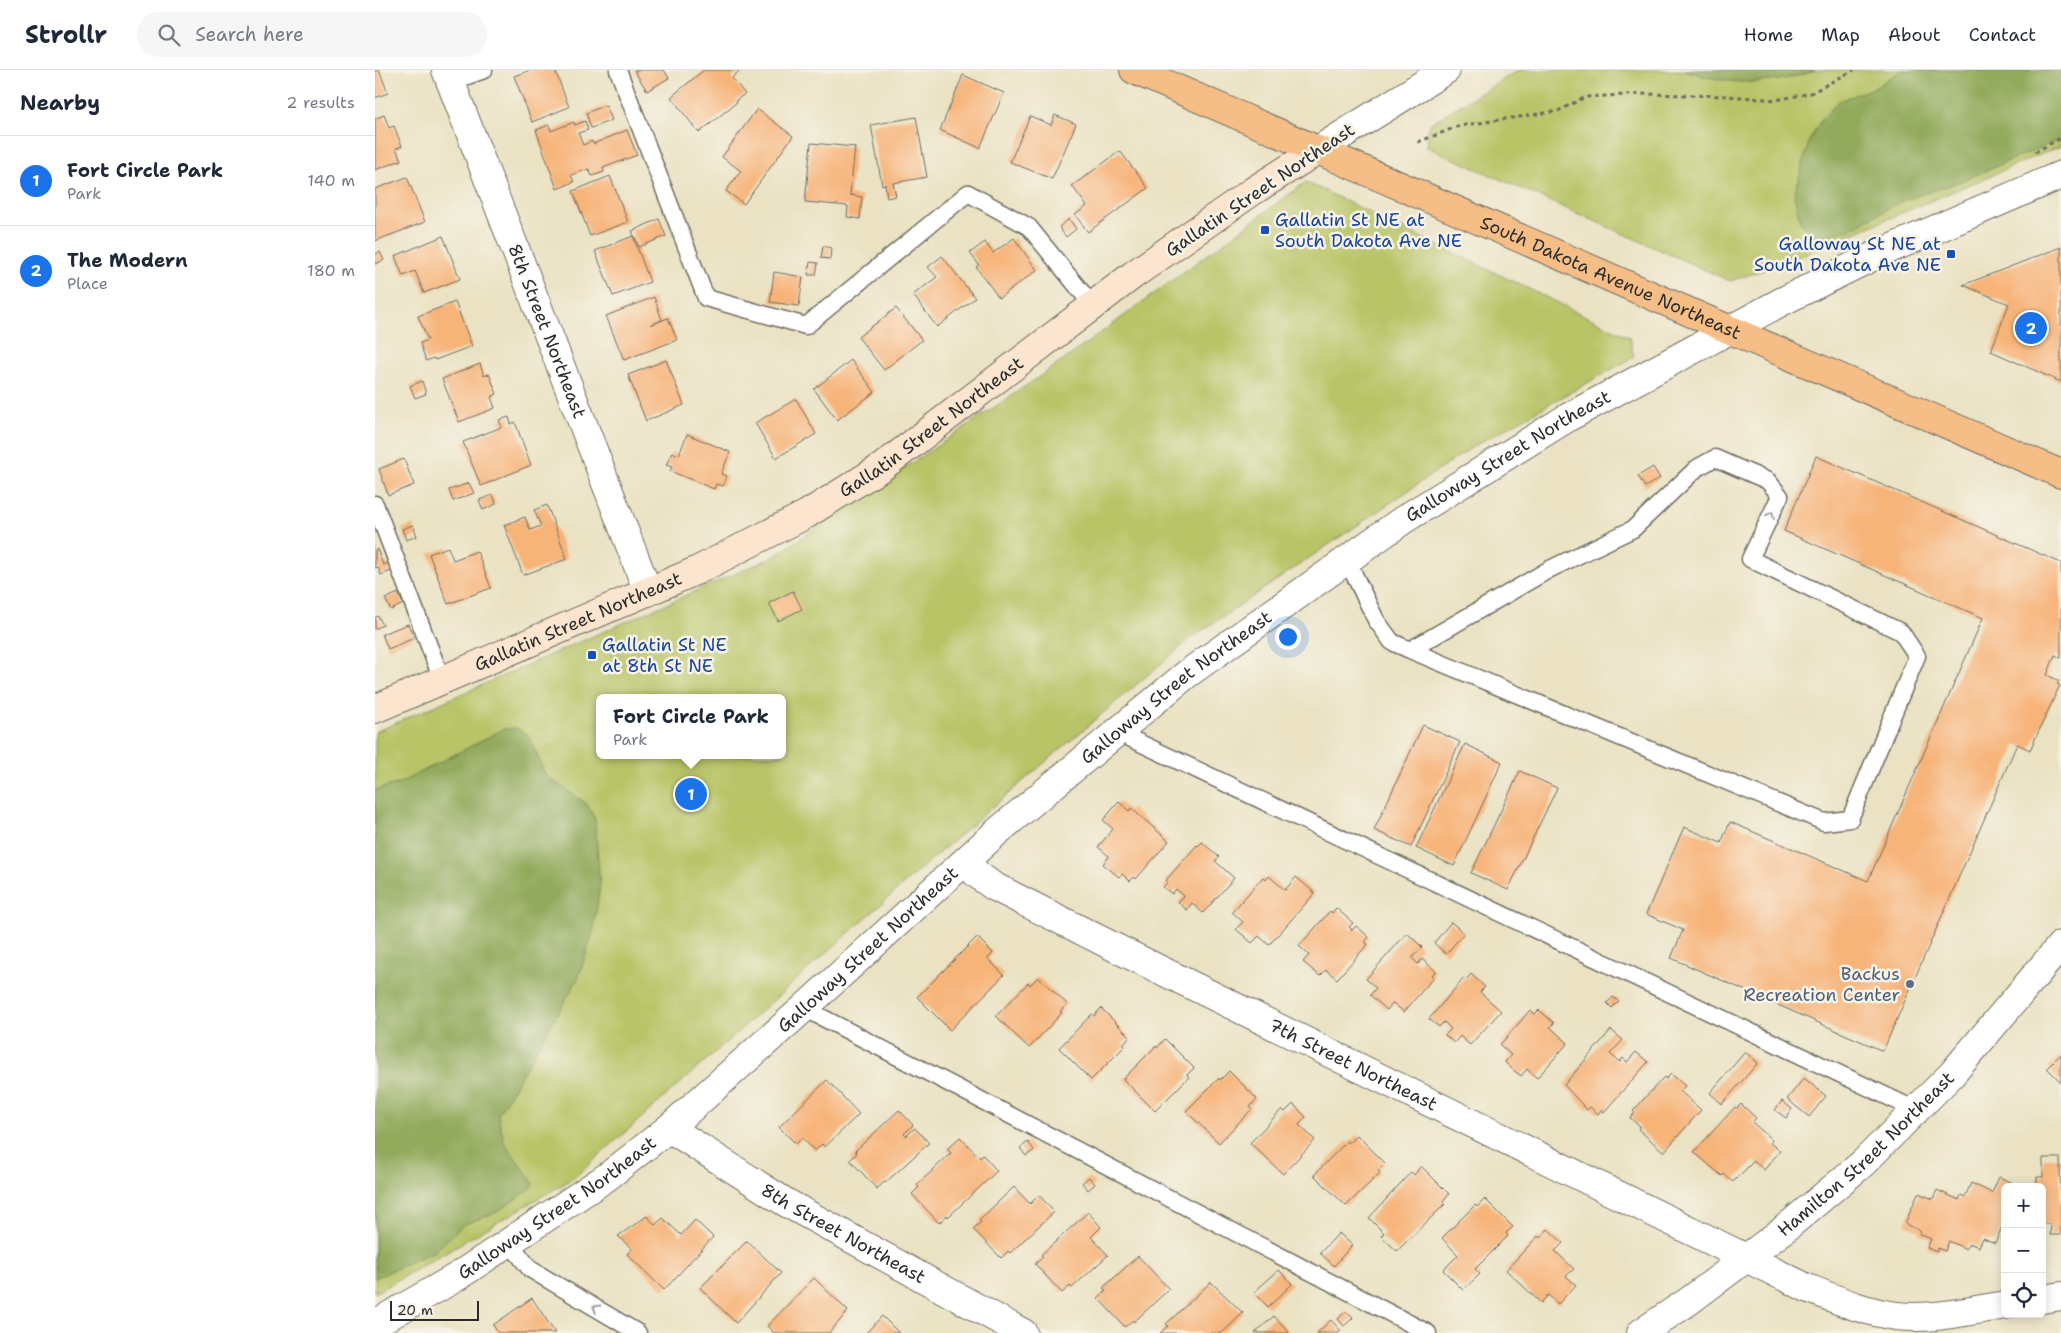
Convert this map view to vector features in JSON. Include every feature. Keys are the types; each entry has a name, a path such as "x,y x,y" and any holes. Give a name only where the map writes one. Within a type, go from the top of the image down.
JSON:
{"main road":[{"name":"South Dakota Avenue Northeast","path":"1134,70 1648,292 1685,311 1731,329 2061,474"}],"street":[{"name":"Gallatin Street Northeast","path":"375,709 648,592 754,542 807,514 882,467 1093,306 1253,191 1446,70"},
{"name":"8th Street Northeast","path":"449,76 648,592"},
{"name":"Galloway Street Northeast","path":"375,1324 455,1278 607,1177 669,1128 998,831 1187,674 1403,520 1567,418 1781,302 1878,254 2061,175"},
{"name":"7th Street Northeast","path":"965,862 993,886 1805,1287 1842,1302 1878,1313 1906,1316 1933,1316 2001,1306"},
{"name":"Hamilton Street Northeast","path":"1641,1333 1689,1301 1746,1258 1819,1201 1862,1164 1952,1074 2061,945"},
{"name":"8th Street Northeast","path":"669,1128 785,1202 1023,1333"},
{"path":"2046,1298 2061,1296"}],"lane":[{"path":"449,76 484,70"},
{"path":"619,70 706,298 806,326 968,193 1029,227 1093,306"},
{"path":"1347,560 1376,620 1392,642 1411,650 1824,822 1850,819 1917,656 1901,632 1750,559 1780,496 1768,481 1715,458 1697,468 1633,529 1550,569 1411,650"},
{"path":"375,504 442,680"},
{"path":"1117,732 1916,1110"},
{"path":"803,1008 1428,1333"},
{"path":"509,1242 530,1269 638,1333"}],"path":[{"path":"1418,142 1459,126 1558,111 1585,97 1645,94 1729,96 1776,100 1811,93 1854,70"}],"green space":[{"path":"1519,70 2061,70 2061,146 1776,266 1730,281 1427,147 1429,124"},
{"path":"1685,70 1815,70 1779,80 1738,82 1711,78"},
{"path":"1902,70 2061,70 2061,139 1959,182 1904,200 1848,230 1821,238 1812,235 1801,224 1794,196 1809,141 1821,120 1839,101 1876,87"},
{"path":"1306,182 1629,337 1634,357 1474,446 1190,639 934,857 574,1178 375,1293 375,732 773,557 1064,360"},
{"path":"516,728 529,736 546,776 586,803 595,819 600,886 593,932 578,979 498,1114 504,1142 534,1184 530,1189 497,1212 463,1225 435,1251 375,1278 375,790 400,783 504,729"}],"building":[{"path":"375,70 379,70 388,93 375,98"},
{"path":"531,70 555,70 569,107 532,122 514,76"},
{"path":"634,70 664,70 669,78 647,91"},
{"path":"704,70 740,70 732,78 745,94 699,133 671,97"},
{"path":"963,75 1004,93 980,148 940,130"},
{"path":"606,105 612,120 591,128 586,113"},
{"path":"757,109 793,136 744,204 726,191 741,171 722,157"},
{"path":"384,115 389,128 394,126 402,146 396,148 401,160 375,170 375,119"},
{"path":"1055,115 1076,124 1052,179 1010,162 1030,116 1051,125"},
{"path":"916,117 927,177 893,183 896,196 887,198 885,184 882,185 871,125"},
{"path":"585,121 588,130 578,133 583,145 592,141 593,144 627,130 637,155 603,168 604,172 592,176 589,169 571,175 574,182 557,189 536,130 549,125 551,131 574,122 575,125"},
{"path":"811,143 855,147 850,195 862,197 860,219 847,217 848,206 805,202"},
{"path":"1120,151 1148,188 1088,232 1075,215 1087,206 1072,186"},
{"path":"610,176 628,222 590,236 573,191"},
{"path":"407,177 425,222 375,241 375,189"},
{"path":"659,219 666,236 639,247 632,231"},
{"path":"1069,219 1076,229 1066,237 1059,227"},
{"path":"443,236 460,279 424,293 415,271 403,276 395,256"},
{"path":"633,236 650,282 613,296 595,251"},
{"path":"1014,238 1037,270 999,298 976,267 979,265 970,253 985,242 993,253"},
{"path":"823,246 831,248 830,259 821,258"},
{"path":"2061,247 2061,382 1991,351 2009,304 1963,285"},
{"path":"380,252 384,260 375,264 375,254"},
{"path":"942,256 975,298 937,327 913,295 937,277 928,267"},
{"path":"810,262 818,263 816,275 808,275"},
{"path":"774,272 803,277 799,306 770,302"},
{"path":"654,297 662,320 650,325 668,318 677,340 624,360 606,316"},
{"path":"455,302 472,346 435,360 434,358 426,361 420,343 428,340 418,316"},
{"path":"896,308 922,340 884,370 858,337"},
{"path":"666,360 684,405 646,421 628,375"},
{"path":"851,360 875,392 837,420 814,389"},
{"path":"480,364 484,376 489,374 497,394 491,397 495,408 459,422 442,379"},
{"path":"422,381 426,394 415,398 410,386"},
{"path":"796,399 816,434 776,458 755,423"},
{"path":"509,417 511,424 515,422 531,465 481,486 463,442 502,427 499,420"},
{"path":"687,434 730,452 721,474 727,476 723,486 716,484 714,489 670,471 672,467 666,465 672,452 679,455"},
{"path":"1816,456 2061,563 2061,658 2055,655 2047,675 2059,681 2057,684 2060,685 2030,750 2017,744 1883,1051 1671,958 1683,930 1646,914 1684,827 1721,843 1730,822 1868,881 1983,618 1784,531"},
{"path":"404,459 414,485 388,495 379,469"},
{"path":"1653,467 1660,478 1645,487 1638,476"},
{"path":"469,483 474,493 453,501 449,490"},
{"path":"493,495 496,504 483,510 479,500"},
{"path":"547,505 567,559 523,575 504,525 525,517 530,530 541,526 534,510"},
{"path":"413,525 417,536 406,540 402,529"},
{"path":"448,547 453,560 477,551 491,588 448,604 429,554"},
{"path":"377,549 383,565 388,563 391,571 381,575 378,567 375,568 375,550"},
{"path":"793,591 802,609 778,621 769,603"},
{"path":"398,593 403,604 391,610 385,599"},
{"path":"378,616 383,625 375,629 375,618"},
{"path":"408,624 414,638 388,649 382,634"},
{"path":"1423,725 1460,742 1411,847 1374,830"},
{"path":"1465,744 1502,762 1454,866 1416,848"},
{"path":"1520,771 1557,788 1508,890 1471,873"},
{"path":"1119,802 1129,811 1131,808 1169,841 1136,879 1134,877 1130,881 1122,874 1119,877 1103,864 1109,856 1098,847 1113,829 1103,820"},
{"path":"1202,842 1219,857 1215,861 1234,878 1203,913 1192,903 1187,910 1178,902 1184,896 1176,889 1172,894 1163,887 1168,882 1166,880 1197,845"},
{"path":"1269,876 1285,890 1296,877 1315,893 1269,945 1259,936 1252,943 1236,929 1243,922 1232,912 1263,877 1266,880"},
{"path":"1336,908 1353,923 1349,927 1352,930 1356,926 1369,937 1365,942 1368,944 1337,979 1326,970 1320,976 1303,962 1309,955 1299,946 1330,911 1332,913"},
{"path":"1451,922 1464,933 1446,954 1434,943"},
{"path":"1407,933 1422,947 1412,958 1418,964 1422,959 1436,971 1432,975 1434,977 1404,1012 1393,1003 1387,1010 1370,995 1376,988 1366,979"},
{"path":"977,937 993,953 988,959 1004,975 950,1030 917,997"},
{"path":"1471,974 1485,987 1480,992 1501,1011 1470,1045 1460,1036 1454,1043 1445,1035 1451,1029 1444,1022 1439,1027 1429,1019 1464,978 1467,979"},
{"path":"1038,977 1067,1004 1060,1012 1062,1013 1029,1048 996,1016 1028,983 1030,985"},
{"path":"1613,997 1619,1001 1612,1008 1607,1003"},
{"path":"1101,1008 1130,1037 1123,1044 1125,1046 1091,1080 1059,1048 1092,1014 1094,1016"},
{"path":"1530,1010 1535,1014 1539,1010 1554,1023 1550,1027 1568,1043 1537,1078 1527,1069 1521,1076 1512,1069 1505,1062 1511,1055 1500,1045"},
{"path":"1611,1030 1623,1040 1610,1054 1620,1062 1623,1058 1627,1062 1636,1052 1648,1062 1604,1112 1602,1109 1598,1114 1590,1107 1587,1110 1564,1085"},
{"path":"1165,1039 1194,1068 1187,1075 1189,1077 1155,1111 1123,1079"},
{"path":"1745,1052 1758,1063 1722,1104 1710,1093"},
{"path":"2061,1054 2061,1082 2047,1068"},
{"path":"1229,1071 1257,1099 1250,1107 1252,1109 1219,1143 1186,1111 1219,1078 1220,1080"},
{"path":"1671,1074 1685,1086 1680,1091 1701,1110 1664,1152 1638,1129 1640,1126 1630,1118 1635,1113 1633,1111 1664,1077 1666,1079"},
{"path":"1804,1078 1826,1096 1809,1117 1787,1099"},
{"path":"827,1080 859,1114 825,1147 822,1144 815,1151 802,1138 796,1144 779,1127"},
{"path":"1782,1101 1792,1109 1786,1118 1775,1110"},
{"path":"1293,1104 1306,1117 1299,1125 1315,1140 1283,1174 1250,1143 1282,1109 1285,1112"},
{"path":"1741,1104 1756,1118 1752,1122 1772,1140 1770,1143 1780,1151 1764,1170 1754,1161 1733,1182 1724,1174 1722,1176 1694,1152 1735,1107 1737,1108"},
{"path":"899,1110 913,1125 904,1134 906,1136 915,1128 929,1143 877,1189 850,1160 857,1153 855,1151"},
{"path":"1357,1135 1385,1163 1378,1170 1380,1173 1346,1206 1314,1175 1347,1141 1349,1143"},
{"path":"960,1137 980,1158 983,1155 997,1171 948,1217 947,1215 939,1223 912,1194 919,1187 917,1185 951,1153 947,1149"},
{"path":"1028,1142 1034,1150 1026,1156 1020,1148"},
{"path":"2043,1158 2060,1158 2061,1235 2050,1235 2051,1224 2046,1224 2046,1183 2037,1183 2037,1177 2043,1177"},
{"path":"1421,1166 1449,1194 1443,1202 1445,1204 1397,1251 1381,1236 1384,1233 1369,1218 1411,1172 1414,1175"},
{"path":"1089,1177 1095,1184 1088,1190 1082,1183"},
{"path":"1999,1177 2013,1183 2001,1183 2001,1229 1995,1243 1983,1238 1979,1247 1969,1243 1966,1249 1949,1241 1945,1251 1938,1248 1937,1252 1927,1248 1931,1239 1919,1234 1921,1231 1905,1224 1918,1193 1933,1199 1937,1190 1959,1200 1961,1195 1965,1197 1971,1183 1992,1193"},
{"path":"1014,1187 1030,1204 1039,1195 1054,1212 1010,1253 1008,1251 1001,1258 973,1229 981,1222 979,1220"},
{"path":"1485,1199 1513,1227 1506,1233 1508,1236 1475,1269 1480,1274 1463,1290 1443,1270 1458,1255 1442,1238 1475,1205 1477,1207"},
{"path":"1088,1212 1101,1227 1091,1237 1108,1255 1072,1288 1070,1286 1062,1293 1035,1264 1043,1257 1041,1255"},
{"path":"647,1216 655,1225 663,1218 681,1235 695,1220 713,1237 664,1290 627,1254 632,1249 618,1236"},
{"path":"1548,1229 1563,1243 1555,1251 1574,1269 1566,1276 1576,1285 1558,1304 1548,1295 1541,1303 1506,1270 1538,1236 1540,1238"},
{"path":"1339,1233 1352,1245 1334,1266 1320,1253"},
{"path":"747,1241 781,1273 736,1323 700,1288"},
{"path":"1138,1256 1169,1289 1134,1322 1133,1320 1125,1327 1098,1298 1106,1291 1103,1288"},
{"path":"1279,1270 1292,1284 1268,1307 1254,1292"},
{"path":"814,1278 848,1311 829,1333 774,1333 767,1326"},
{"path":"1211,1282 1243,1313 1222,1333 1160,1333 1168,1326 1166,1324"},
{"path":"532,1298 555,1333 498,1333 493,1325"},
{"path":"1346,1311 1353,1318 1344,1326 1338,1319"},
{"path":"882,1316 899,1333 866,1333"},
{"path":"1274,1316 1289,1332 1255,1333"},
{"path":"1331,1320 1341,1331 1338,1333 1317,1333"}],"place":[{"name":"Gallatin St NE at South Dakota Ave NE","path":"1265,230"},
{"name":"Galloway St NE at South Dakota Ave NE","path":"1951,254"},
{"name":"The Modern","path":"2031,328"},
{"name":"Gallatin St NE at 8th St NE","path":"592,655"},
{"name":"Fort Circle Park","path":"691,794"},
{"name":"Backus Recreation Center","path":"1910,984"}]}
